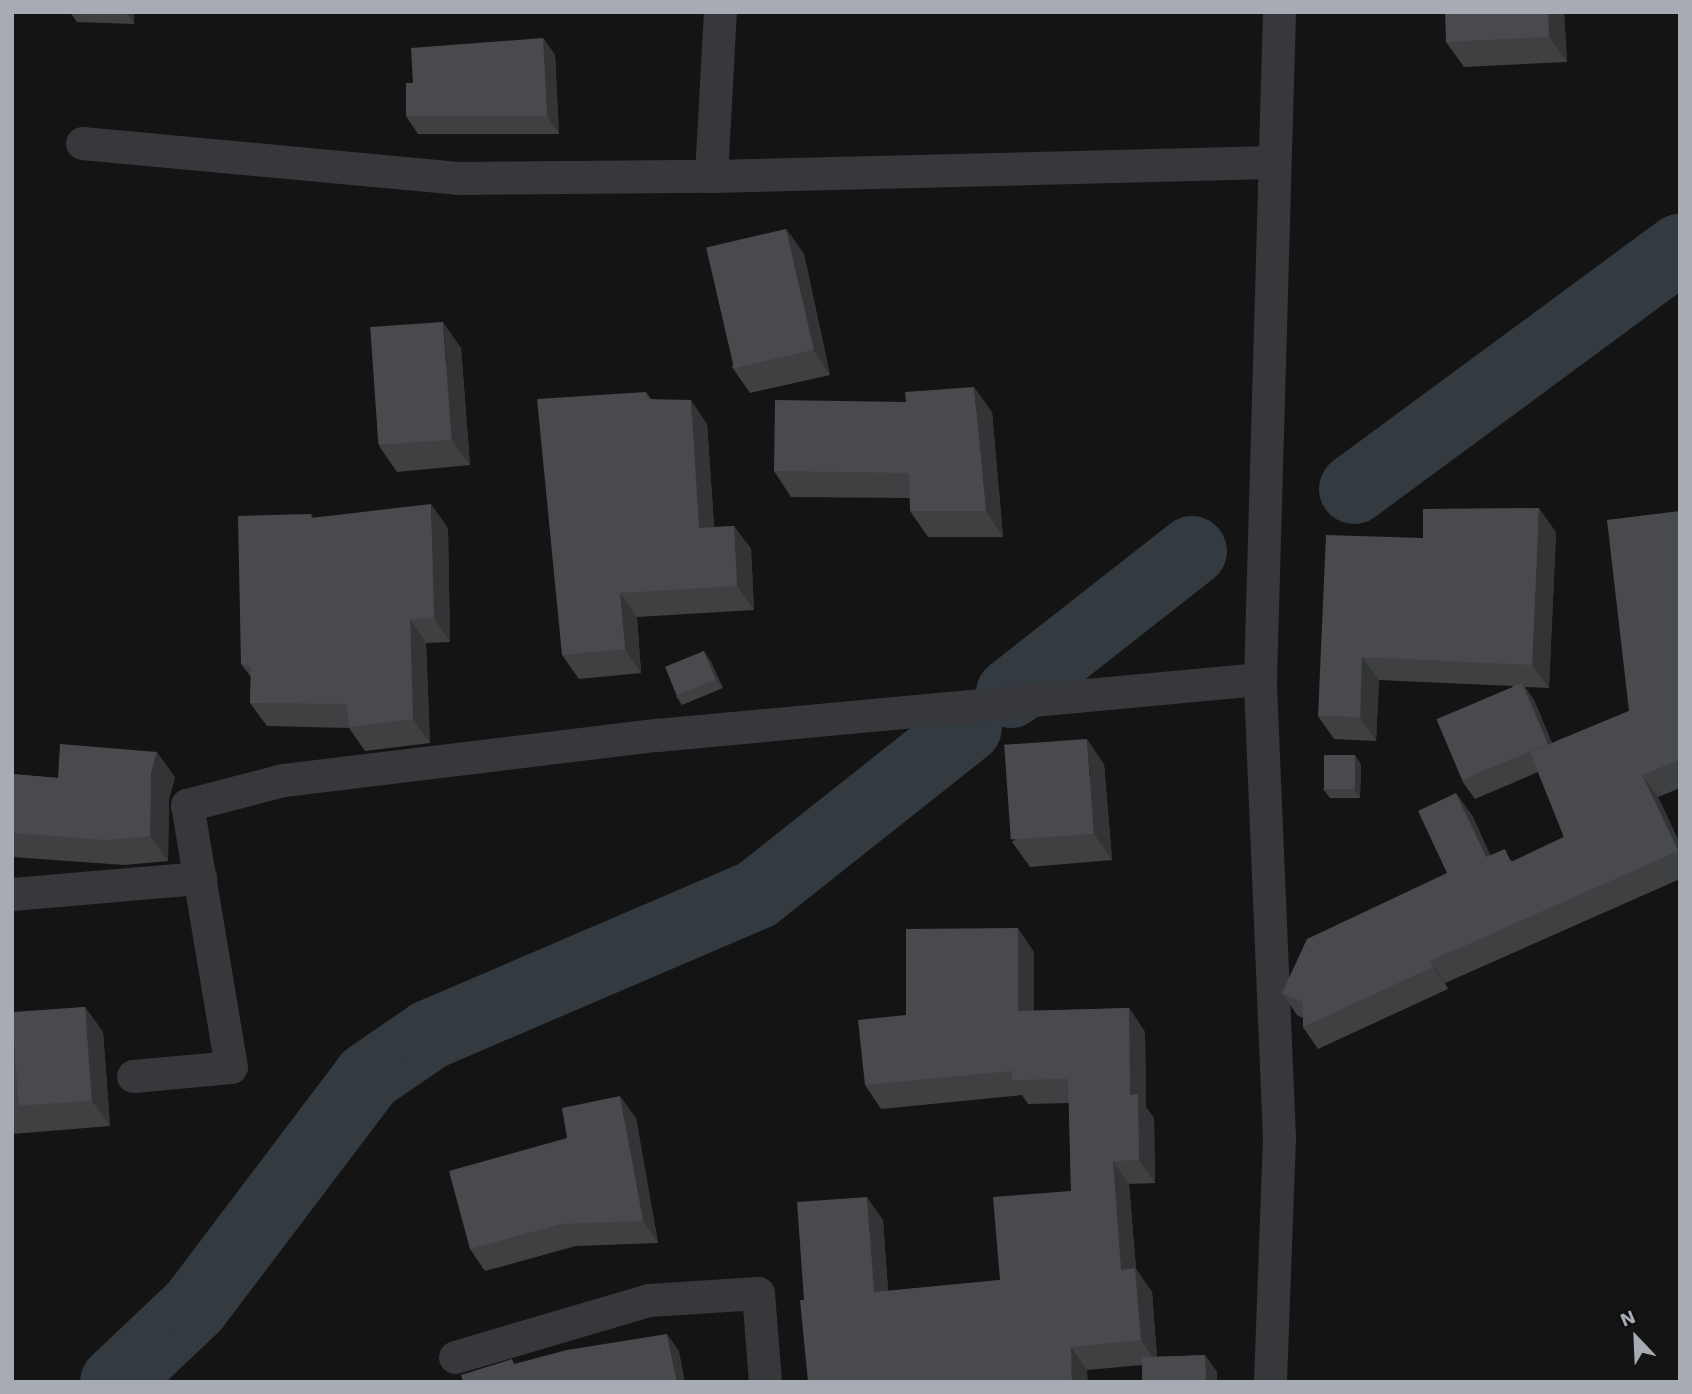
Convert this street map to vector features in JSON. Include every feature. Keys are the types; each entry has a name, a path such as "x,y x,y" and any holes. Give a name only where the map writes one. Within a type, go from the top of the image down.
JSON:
{"street":[{"path":"711,176 720,12"},
{"path":"1270,1382 1279,1138 1261,679 1279,12"},
{"path":"82,144 457,178 711,176 1274,162"},
{"path":"133,1076 231,1068 187,804 284,780 657,735 1261,679"},
{"path":"12,894 200,878"},
{"path":"455,1357 649,1300 758,1293 765,1382"}],"building":[{"path":"1445,12 1548,12 1549,37 1446,42"},
{"path":"543,38 547,116 406,116 406,83 413,83 411,48"},
{"path":"786,229 814,350 734,368 706,247"},
{"path":"443,322 451,440 378,445 370,327"},
{"path":"974,387 986,511 910,511 909,473 774,471 775,400 906,402 905,392"},
{"path":"646,392 647,399 691,400 699,528 734,526 737,586 620,593 625,649 562,655 537,399"},
{"path":"431,504 434,618 410,619 413,719 349,727 347,704 250,703 251,666 241,664 238,516 311,514 311,518"},
{"path":"1539,508 1532,665 1362,657 1360,717 1318,716 1326,535 1423,538 1423,509"},
{"path":"1680,511 1680,760 1642,775 1678,851 1430,961 1433,967 1303,1027 1303,1002 1282,993 1307,939 1447,873 1418,811 1456,793 1486,857 1505,849 1511,862 1564,837 1530,752 1629,711 1607,520"},
{"path":"704,651 716,680 677,695 665,667"},
{"path":"1522,683 1548,744 1462,780 1436,719"},
{"path":"1087,739 1094,834 1011,840 1004,745"},
{"path":"60,744 157,752 151,774 150,836 106,840 12,833 12,774 58,778"},
{"path":"1324,755 1355,755 1355,789 1324,789"},
{"path":"1018,928 1018,1011 1129,1008 1130,1095 1138,1094 1139,1160 1113,1161 1121,1270 1135,1268 1141,1340 1071,1347 1072,1382 808,1382 800,1300 804,1300 797,1202 867,1197 874,1292 1000,1280 993,1197 1071,1191 1068,1079 1012,1080 1012,1071 865,1085 858,1020 906,1015 906,929"},
{"path":"85,1007 92,1101 19,1106 12,1012"},
{"path":"620,1096 643,1221 561,1224 470,1249 449,1171 567,1138 562,1108"},
{"path":"667,1334 677,1382 463,1382 461,1375 512,1359 514,1364 567,1350"},
{"path":"1205,1355 1206,1382 1143,1382 1142,1357"}],"waterway":[{"path":"1354,489 1680,249"},
{"path":"1011,693 1192,551"},
{"path":"115,1382 195,1306 368,1077 429,1035 756,895 967,728"}]}
